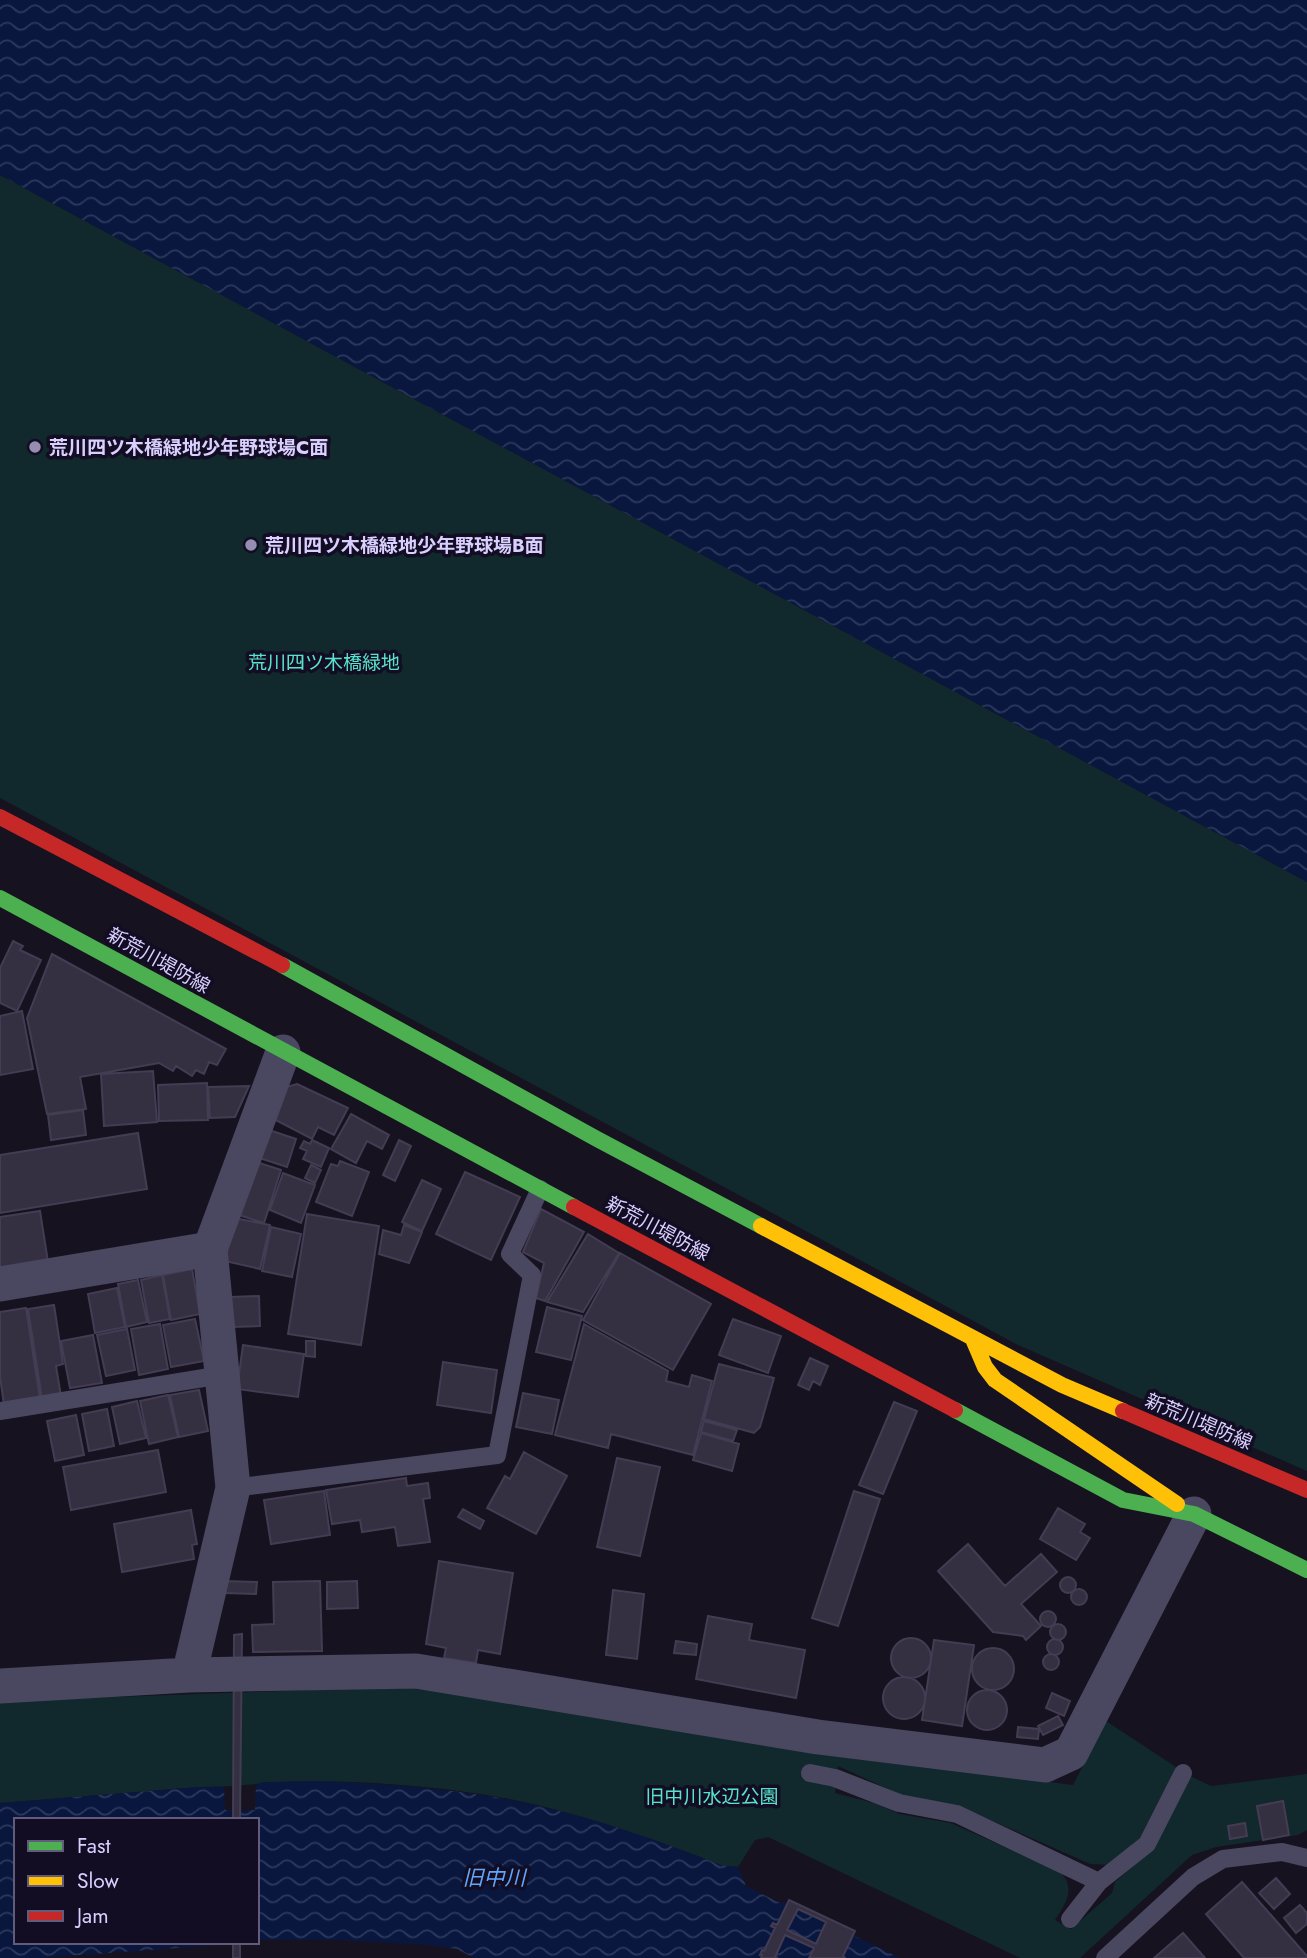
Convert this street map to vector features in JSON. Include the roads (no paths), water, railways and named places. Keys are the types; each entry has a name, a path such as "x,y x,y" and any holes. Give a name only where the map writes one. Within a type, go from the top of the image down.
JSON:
{"main road":[{"name":"新荒川堤防線","path":"0,817 272,960 597,1139 1062,1385 1307,1490"},
{"name":"新荒川堤防線","path":"0,898 1123,1500 1194,1514 1307,1570"},
{"path":"973,1339 985,1367 995,1380 1194,1514"}],"street":[{"path":"189,1675 233,1488 210,1249 283,1052"},
{"path":"0,1284 210,1249"},
{"path":"0,1686 189,1675 416,1671 818,1737 1045,1765 1071,1753 1194,1514"}],"lane":[{"path":"233,1488 497,1455 532,1275 510,1254 540,1189"},
{"path":"0,1411 222,1375"},
{"path":"810,1773 835,1778 898,1803 957,1814 1100,1882"},
{"path":"1070,1919 1100,1882 1147,1844 1183,1773"},
{"path":"1105,1958 1193,1877 1223,1859 1282,1852 1307,1858"}],"water":[{"path":"0,0 1307,0 1307,882 0,175"},
{"name":"旧中川","path":"318,1781 452,1791 531,1804 603,1823 721,1865 738,1867 746,1886 900,1958 474,1958 457,1949 427,1945 338,1940 259,1940 259,1818 14,1818 14,1944 220,1945 38,1958 0,1958 0,1803 224,1787 225,1810 255,1810 256,1785 263,1782"}],"place":[{"name":"荒川四ツ木橋緑地少年野球場C面","path":"35,447"},
{"name":"荒川四ツ木橋緑地少年野球場B面","path":"251,545"}],"park label":[{"name":"荒川四ツ木橋緑地","path":"324,662"},
{"name":"旧中川水辺公園","path":"712,1796"}]}
